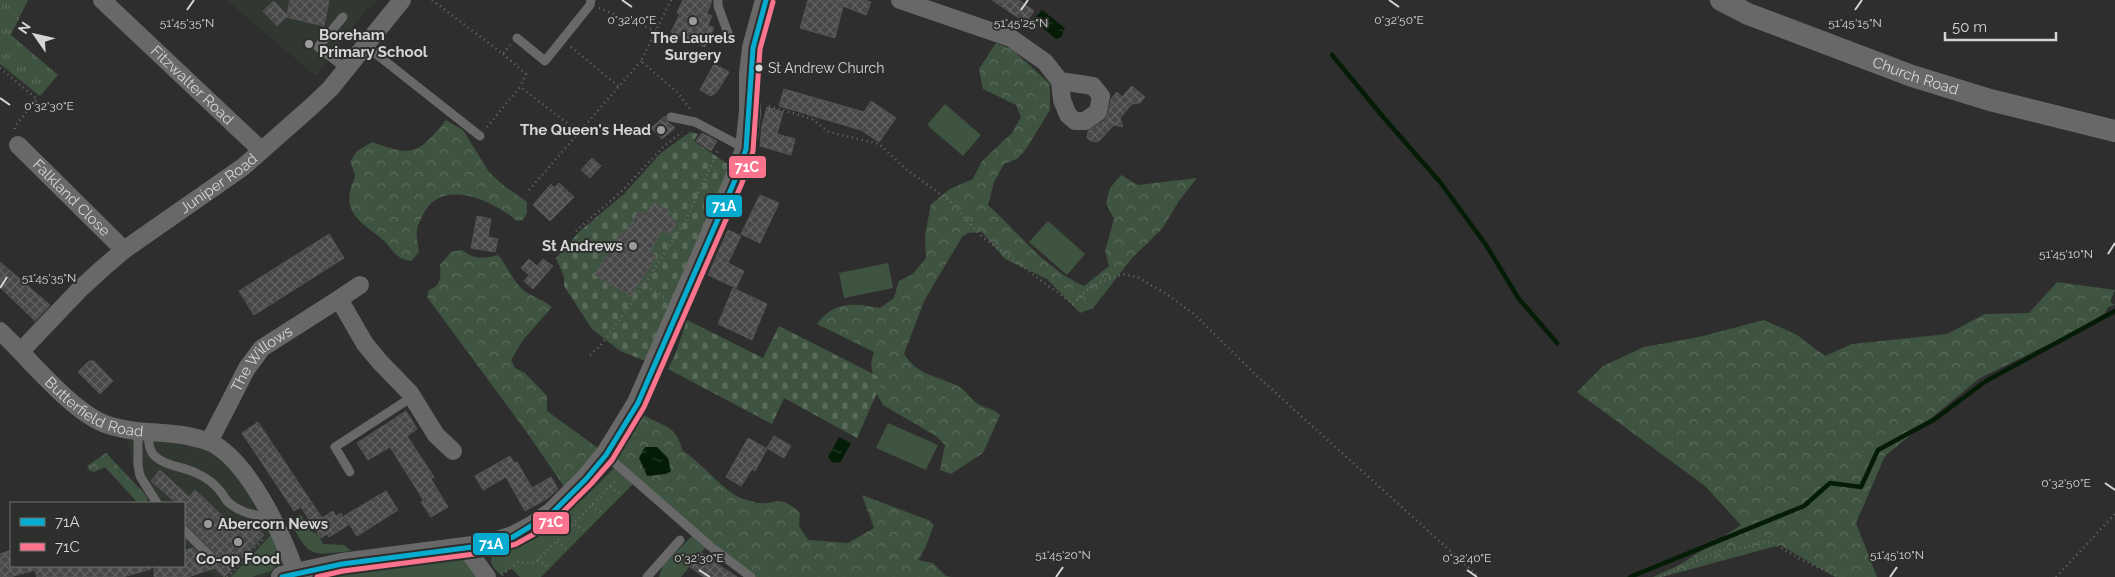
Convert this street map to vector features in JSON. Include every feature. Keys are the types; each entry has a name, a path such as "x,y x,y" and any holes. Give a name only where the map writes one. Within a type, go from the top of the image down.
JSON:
{"street":[{"name":"Fitzwalter Road","path":"102,0 261,150"},
{"name":"Juniper Road","path":"21,351 81,288 124,250 242,167 312,106 346,70 402,0"},
{"path":"209,442 223,451 240,468 258,495 285,542 289,575 370,560 488,545 512,537 552,513 586,479 606,455 638,402 678,306 735,180 746,148 753,48 766,0"},
{"path":"900,0 1011,38 1045,62 1060,81"},
{"name":"Church Road","path":"1721,0 1748,14 1912,76 1990,100 2115,131"},
{"name":"Falkland Close","path":"18,145 124,250"},
{"name":"The Willows","path":"209,442 246,368 262,348 360,285"},
{"path":"338,299 370,350 412,396 436,435 453,451"},
{"name":"Butterfield Road","path":"0,331 68,398 87,414 108,425 143,432 178,434 209,442"},
{"path":"466,548 487,577"}],"lane":[{"path":"718,0 722,20 729,36"},
{"path":"517,38 545,61 590,2"},
{"path":"343,17 318,47 346,70"},
{"path":"366,46 480,136"},
{"path":"671,116 695,122 746,148"},
{"path":"350,472 335,447 412,396"},
{"path":"143,432 138,465 140,476 156,502"},
{"path":"143,432 156,458 165,463 195,472 209,480 227,501 238,509 273,522"},
{"path":"606,455 710,546 751,577"},
{"path":"185,531 212,558"},
{"path":"647,577 680,540"}],"path":[{"path":"432,0 526,74 520,87 480,136"},
{"path":"529,190 618,86 642,61 671,0"},
{"path":"590,2 656,31"},
{"path":"502,54 517,38"},
{"path":"563,39 618,86"},
{"path":"576,231 622,191 663,147 695,122 688,105 678,93 642,61"},
{"path":"0,68 37,99 15,126 18,145"},
{"path":"520,87 579,132"},
{"path":"750,111 769,106 812,119 829,132 879,144 907,170 950,200 980,235 1073,304 1087,290 1100,282 1123,274 1137,277 1165,293 1194,314 1300,416 1479,577"},
{"path":"590,355 601,345 644,285 687,218 724,138"},
{"path":"644,285 678,306"},
{"path":"499,577 518,562 532,563 538,560 625,471"},
{"path":"610,487 620,494"},
{"path":"592,505 602,512"},
{"path":"2056,577 2115,514"},
{"path":"227,577 273,522"},
{"path":"574,524 584,530"},
{"path":"557,542 567,549"},
{"path":"1660,577 1720,551 1744,548 1758,542 1771,542 1802,560 1840,577"},
{"path":"538,560 548,568"}],"shaded area":[{"name":"Boreham Primary School","path":"226,0 379,0 365,11 316,76"},
{"path":"127,438 208,444 236,468 290,569 264,577 215,577 185,545 185,502 148,502 135,475"}],"green space":[{"path":"0,0 28,0 11,35 58,75 40,96 0,64"},
{"path":"996,43 1012,49 1050,84 1050,110 1026,149 1017,159 1004,164 994,182 988,205 1033,250 1070,279 1084,286 1109,266 1105,251 1114,219 1106,203 1110,188 1121,175 1138,185 1197,178 1179,201 1162,229 1133,257 1093,308 1080,313 1047,279 1005,259 982,232 968,233 962,237 924,301 904,354 922,371 960,387 977,403 996,411 1000,415 983,453 951,474 940,470 945,445 936,436 883,405 875,391 871,363 874,352 817,324 830,311 837,308 862,305 880,308 894,298 899,281 913,274 926,258 925,235 931,204 950,189 973,179 982,161 1012,133 1021,117 1016,105 983,89 979,69"},
{"path":"945,104 981,135 963,156 927,125"},
{"path":"446,120 463,130 489,172 503,185 527,202 527,213 523,220 517,221 507,213 482,200 455,194 442,197 431,203 423,215 417,229 419,252 411,261 406,260 395,254 384,241 365,226 351,208 349,201 350,192 355,176 350,162 357,151 372,142 397,150 407,151 422,146"},
{"path":"690,132 698,134 694,141 732,167 648,362 620,351 592,329 564,286 564,277 556,258 580,231 624,194 661,153"},
{"path":"1048,221 1085,254 1067,275 1029,242"},
{"path":"462,250 471,256 479,258 498,255 521,288 552,307 523,340 511,360 515,368 525,373 547,396 547,411 602,451 567,491 528,434 427,297 429,290 438,283 440,265 451,252"},
{"path":"888,263 893,288 844,298 839,273"},
{"path":"2057,282 2115,290 2110,302 2115,305 2108,307 2105,313 2076,331 1980,378 1885,456 1856,523 1877,577 1835,577 1780,545 1662,577 1653,577 1681,564 1741,525 1705,486 1577,392 1603,366 1644,347 1699,337 1764,320 1797,335 1825,356 1852,344 1947,334 1985,314 2029,313"},
{"path":"687,320 763,358 779,326 883,379 857,438 784,398 772,424 668,369"},
{"path":"639,411 671,429 679,441 682,450 734,495 754,502 781,501 792,506 800,513 799,526 808,540 848,543 874,528 862,495 928,520 934,525 918,560 933,563 946,576 952,577 755,577 696,529 613,455"},
{"path":"888,423 938,445 926,470 876,448"},
{"path":"106,453 145,494 147,502 137,502 105,467 94,472 89,470 87,466"},
{"path":"614,468 619,469 634,483 541,577 520,577 511,568 501,575 494,568 491,563 493,554 549,528 586,496"},
{"path":"301,515 312,532 318,534 323,544 344,545 351,551 313,552 303,543 290,522"},
{"path":"272,534 279,553 275,566 271,571 252,577 231,577"},
{"path":"692,536 705,548 681,577 659,577 663,565"},
{"path":"466,548 484,577 283,577"}],"water":[{"path":"1042,10 1065,28 1061,37 1056,39 1033,20"},
{"path":"839,437 851,443 840,463 833,463 828,457"},
{"path":"645,447 657,447 668,458 671,471 666,474 647,476 639,458"}],"building":[{"path":"290,0 329,0 324,26 286,17 277,26 263,11 274,1 287,15"},
{"name":"The Laurels Surgery","path":"683,0 712,0 707,14 712,16 708,25 714,28 705,47 671,32 680,14 677,13"},
{"path":"808,0 864,0 871,2 866,15 843,6 835,38 800,28"},
{"path":"992,0 1019,0 1034,11 1026,23"},
{"path":"714,64 729,72 717,92 711,96 700,90"},
{"path":"1132,86 1145,97 1140,103 1132,104 1120,118 1123,127 1114,125 1098,142 1087,138 1088,131 1105,120 1111,99 1117,92 1122,97"},
{"path":"784,89 864,112 871,101 896,118 879,142 861,130 779,106"},
{"path":"767,107 783,112 777,134 795,139 791,155 760,146 762,126"},
{"path":"665,116 667,121 675,128 662,139 651,128"},
{"path":"702,133 717,141 711,151 696,141"},
{"path":"592,158 601,166 590,178 581,170"},
{"path":"559,183 574,197 550,221 533,205 551,184 554,188"},
{"path":"760,195 779,203 760,243 741,234"},
{"name":"St Andrews","path":"654,202 670,211 667,216 677,222 670,234 662,230 650,252 656,256 631,296 595,275 621,232 625,234 639,211 646,215"},
{"path":"477,216 491,219 488,237 498,239 495,252 471,248"},
{"path":"728,230 741,236 728,263 744,271 736,288 708,275"},
{"path":"329,234 344,258 254,315 239,291"},
{"path":"529,259 537,266 543,259 553,266 533,289 524,281 529,275 521,268"},
{"path":"0,262 50,305 35,321 0,287"},
{"path":"733,288 767,304 752,340 718,324"},
{"path":"89,361 94,361 113,381 100,394 78,372"},
{"path":"406,411 417,429 407,436 434,477 431,479 448,507 431,517 421,502 424,501 390,447 368,460 357,443"},
{"path":"258,422 322,518 333,511 336,516 341,513 348,525 329,537 327,534 321,538 301,507 294,511 242,433"},
{"path":"774,436 791,446 784,458 767,448"},
{"path":"748,438 767,449 755,471 752,469 741,486 726,477"},
{"path":"510,456 514,463 517,462 532,488 551,477 558,489 548,498 525,511 506,477 483,490 475,476"},
{"path":"160,470 189,497 195,490 234,527 236,524 242,529 250,521 264,535 224,577 215,568 188,577 154,577 154,567 185,567 185,550 193,548 210,564 214,564 218,559 216,554 185,524 185,502 175,502 151,481"},
{"path":"386,491 398,510 357,536 344,516"},
{"path":"10,550 10,567 150,567 151,569 123,577 37,577 35,570 10,577 0,577 0,554"},
{"path":"700,552 737,577 704,577 690,567"}],"waterway":[{"path":"1332,55 1440,182 1486,245 1519,299 1557,343"},
{"path":"1630,577 1804,506 1830,483 1861,487 1878,450 1935,419 1986,381 2115,311"}],"transit line":[{"name":"71A","path":"282,577 342,564 488,545 513,537 552,513 586,479 606,455 638,403 735,180 746,149 753,48 766,0"},
{"name":"71C","path":"317,577 343,571 490,552 516,544 557,518 612,460 644,407 742,183 753,151 760,49 773,2"}],"place":[{"name":"The Laurels Surgery","path":"693,21"},
{"name":"Boreham Primary School","path":"309,44"},
{"name":"St Andrew Church","path":"759,68"},
{"name":"The Queen's Head","path":"661,130"},
{"name":"St Andrews","path":"633,246"},
{"name":"Abercorn News","path":"208,524"},
{"name":"Co-op Food","path":"238,542"}]}
